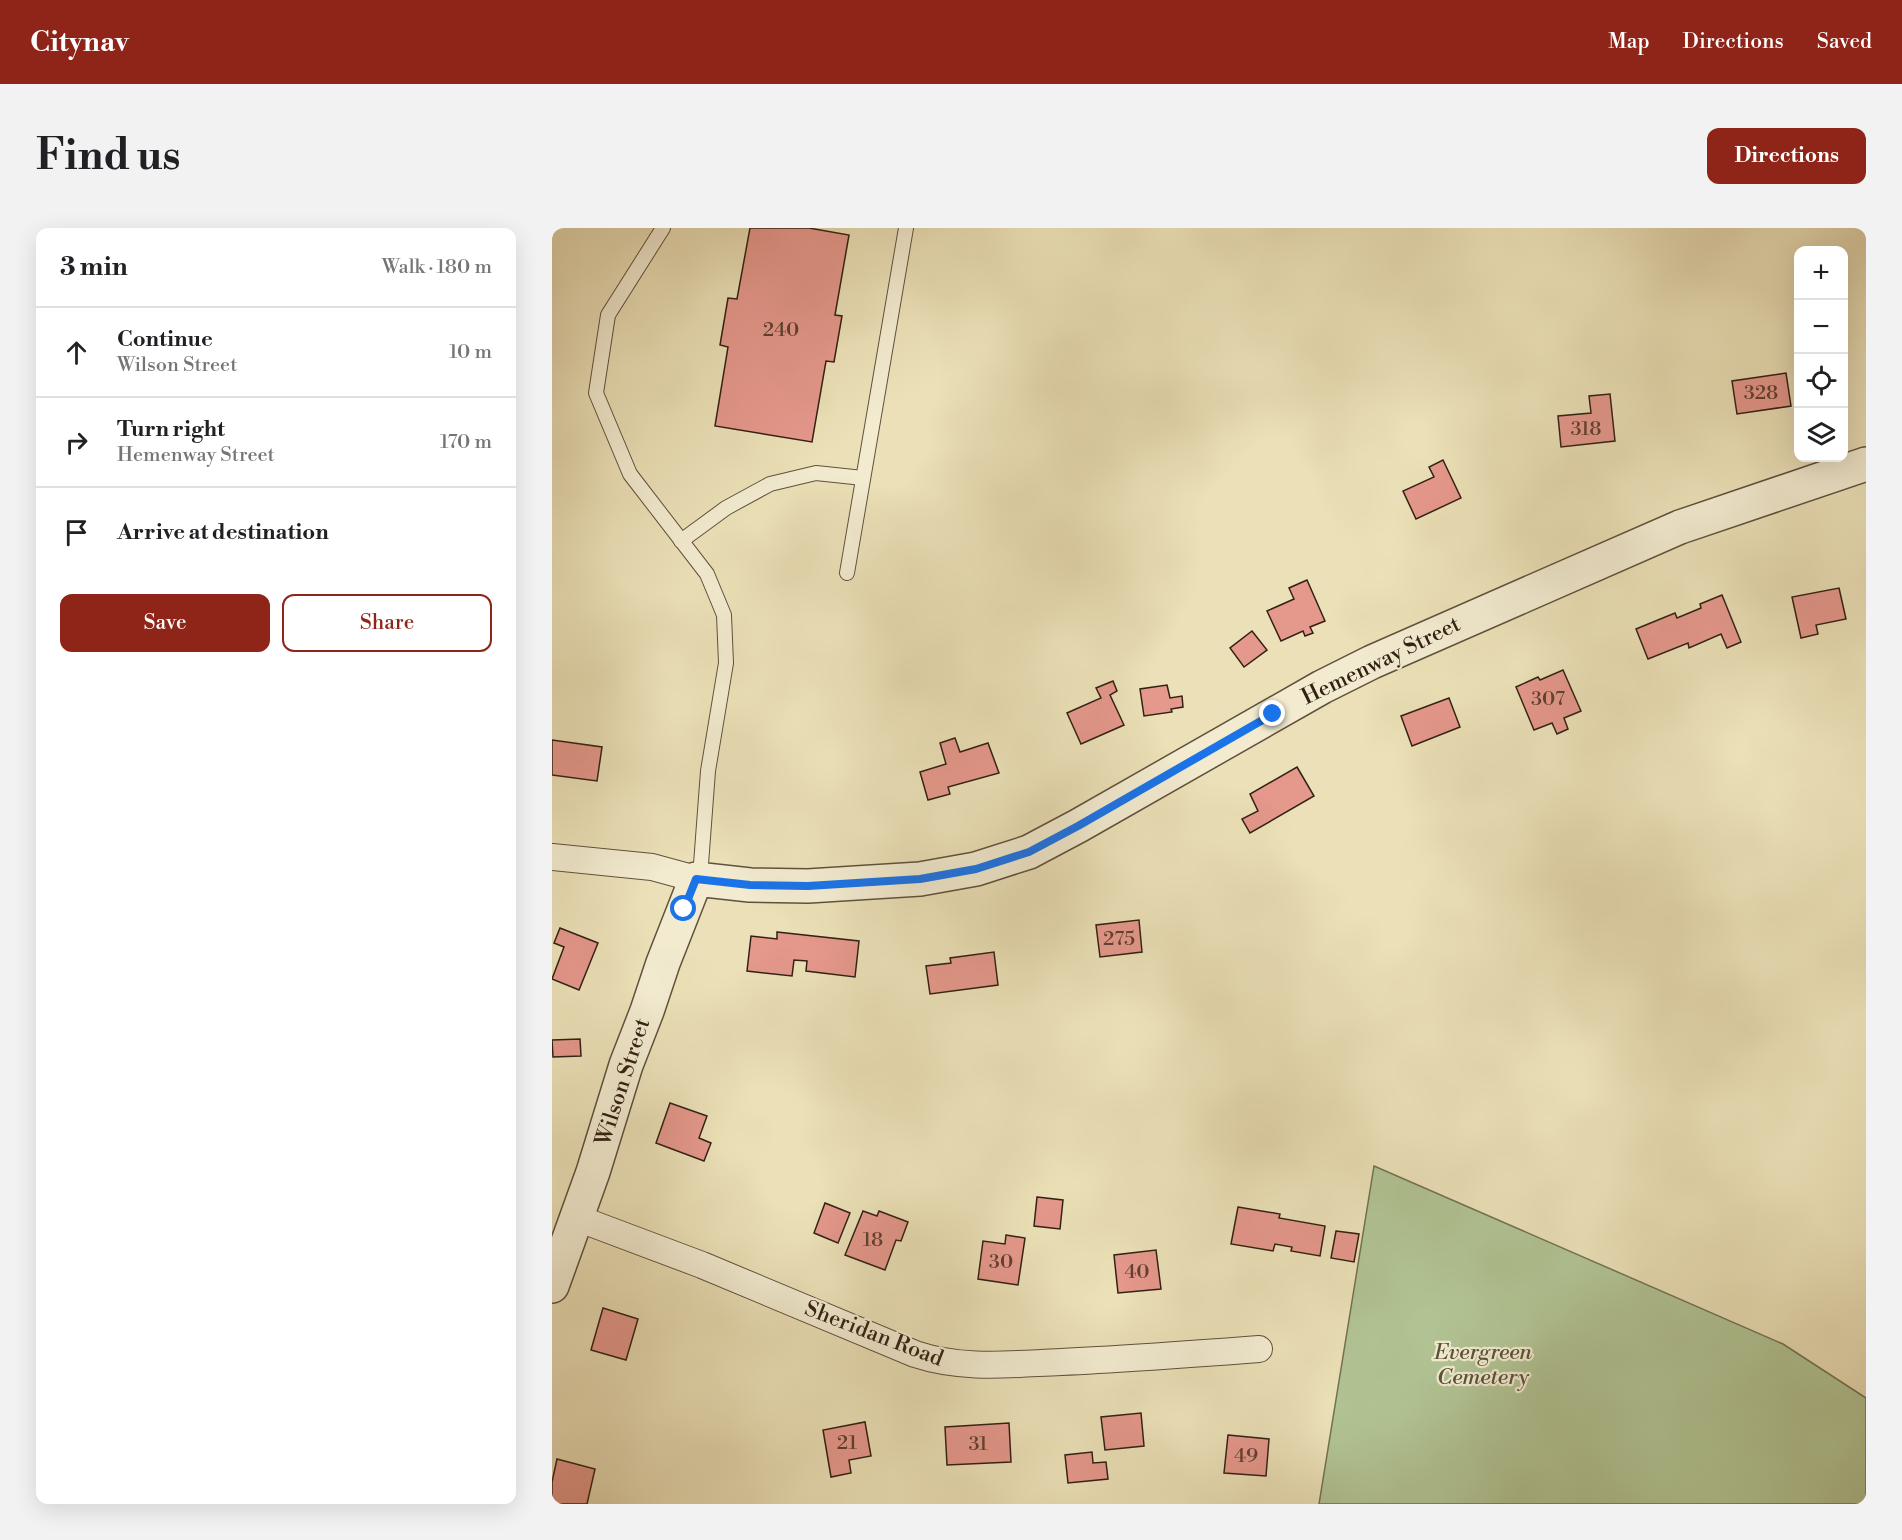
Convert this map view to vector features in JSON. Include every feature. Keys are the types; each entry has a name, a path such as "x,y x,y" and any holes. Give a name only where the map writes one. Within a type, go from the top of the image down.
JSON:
{"street":[{"name":"Hemenway Street","path":"552,857 652,867 696,879 750,885 808,886 920,879 976,869 1029,852 1322,687 1382,657 1680,527 1866,464"},
{"name":"Wilson Street","path":"552,1286 593,1172 626,1065 696,879"},
{"name":"Sheridan Road","path":"577,1218 702,1265 915,1354 945,1362 977,1366 1156,1357 1259,1348"}],"lane":[{"path":"663,228 608,315 596,393 630,474 706,574 724,615 726,663 708,771 701,864 696,879"},
{"path":"847,573 906,228"},
{"path":"681,541 726,507 771,484 816,473 863,478"}],"green space":[{"name":"Evergreen Cemetery","path":"1374,1166 1783,1344 1866,1398 1866,1504 1319,1504"}],"building":[{"path":"750,228 809,228 849,235 835,315 842,316 834,362 826,361 812,442 715,426 728,347 720,345 728,298 737,299"},
{"path":"1786,373 1791,406 1737,414 1732,381"},
{"path":"1610,394 1615,441 1561,447 1558,416 1591,413 1589,396"},
{"path":"1443,460 1461,498 1416,519 1403,491 1434,477 1429,467"},
{"path":"1307,580 1325,621 1310,627 1313,633 1305,636 1303,631 1281,641 1267,611 1294,599 1289,588"},
{"path":"1839,588 1846,619 1816,625 1818,634 1801,638 1792,597"},
{"path":"1722,595 1741,642 1727,648 1721,634 1689,648 1688,643 1648,659 1636,629 1675,613 1677,618 1701,608 1700,604"},
{"path":"1252,631 1267,650 1244,667 1230,648"},
{"path":"1563,670 1581,711 1564,718 1568,729 1557,734 1552,723 1534,730 1516,687 1538,677 1540,680"},
{"path":"1113,681 1117,691 1110,695 1124,725 1081,744 1067,713 1101,698 1096,688"},
{"path":"1167,685 1170,698 1182,696 1183,707 1171,709 1172,712 1144,716 1140,689"},
{"path":"1449,698 1460,727 1412,746 1401,716"},
{"path":"955,738 960,752 988,743 999,773 948,787 950,794 928,800 920,772 946,764 940,743"},
{"path":"552,740 602,747 597,781 552,775"},
{"path":"1297,767 1314,796 1250,833 1242,819 1258,811 1250,794"},
{"path":"1139,920 1142,952 1100,957 1096,925"},
{"path":"560,928 598,943 579,990 552,979 564,947 554,943"},
{"path":"777,932 859,941 855,977 806,971 807,961 794,960 792,976 747,971 751,936 777,939"},
{"path":"994,952 998,985 930,994 926,966 951,963 950,958"},
{"path":"580,1039 581,1056 553,1057 552,1040"},
{"path":"670,1103 707,1116 699,1138 711,1143 704,1161 656,1143"},
{"path":"1037,1197 1063,1200 1060,1229 1034,1226"},
{"path":"825,1203 850,1213 838,1243 814,1233"},
{"path":"1238,1207 1280,1214 1279,1218 1325,1226 1320,1256 1291,1251 1292,1247 1275,1244 1273,1251 1231,1244"},
{"path":"863,1211 877,1216 879,1211 908,1222 901,1241 896,1240 885,1270 845,1255"},
{"path":"1336,1231 1359,1234 1354,1262 1331,1258"},
{"path":"1006,1235 1025,1238 1018,1285 978,1279 983,1241 1005,1244"},
{"path":"1156,1250 1161,1289 1118,1293 1114,1255"},
{"path":"603,1308 638,1319 626,1360 591,1350"},
{"path":"1141,1413 1144,1446 1105,1450 1101,1417"},
{"path":"865,1422 871,1456 849,1460 851,1473 831,1477 823,1430"},
{"path":"1009,1423 1011,1462 947,1465 945,1427"},
{"path":"1228,1435 1269,1439 1266,1476 1224,1473"},
{"path":"1092,1452 1093,1463 1106,1462 1108,1479 1068,1483 1065,1455"},
{"path":"557,1459 595,1469 587,1504 552,1504 552,1482"}],"route":[{"path":"684,909 696,879 750,885 808,886 920,879 976,869 1029,852 1273,714"}]}
